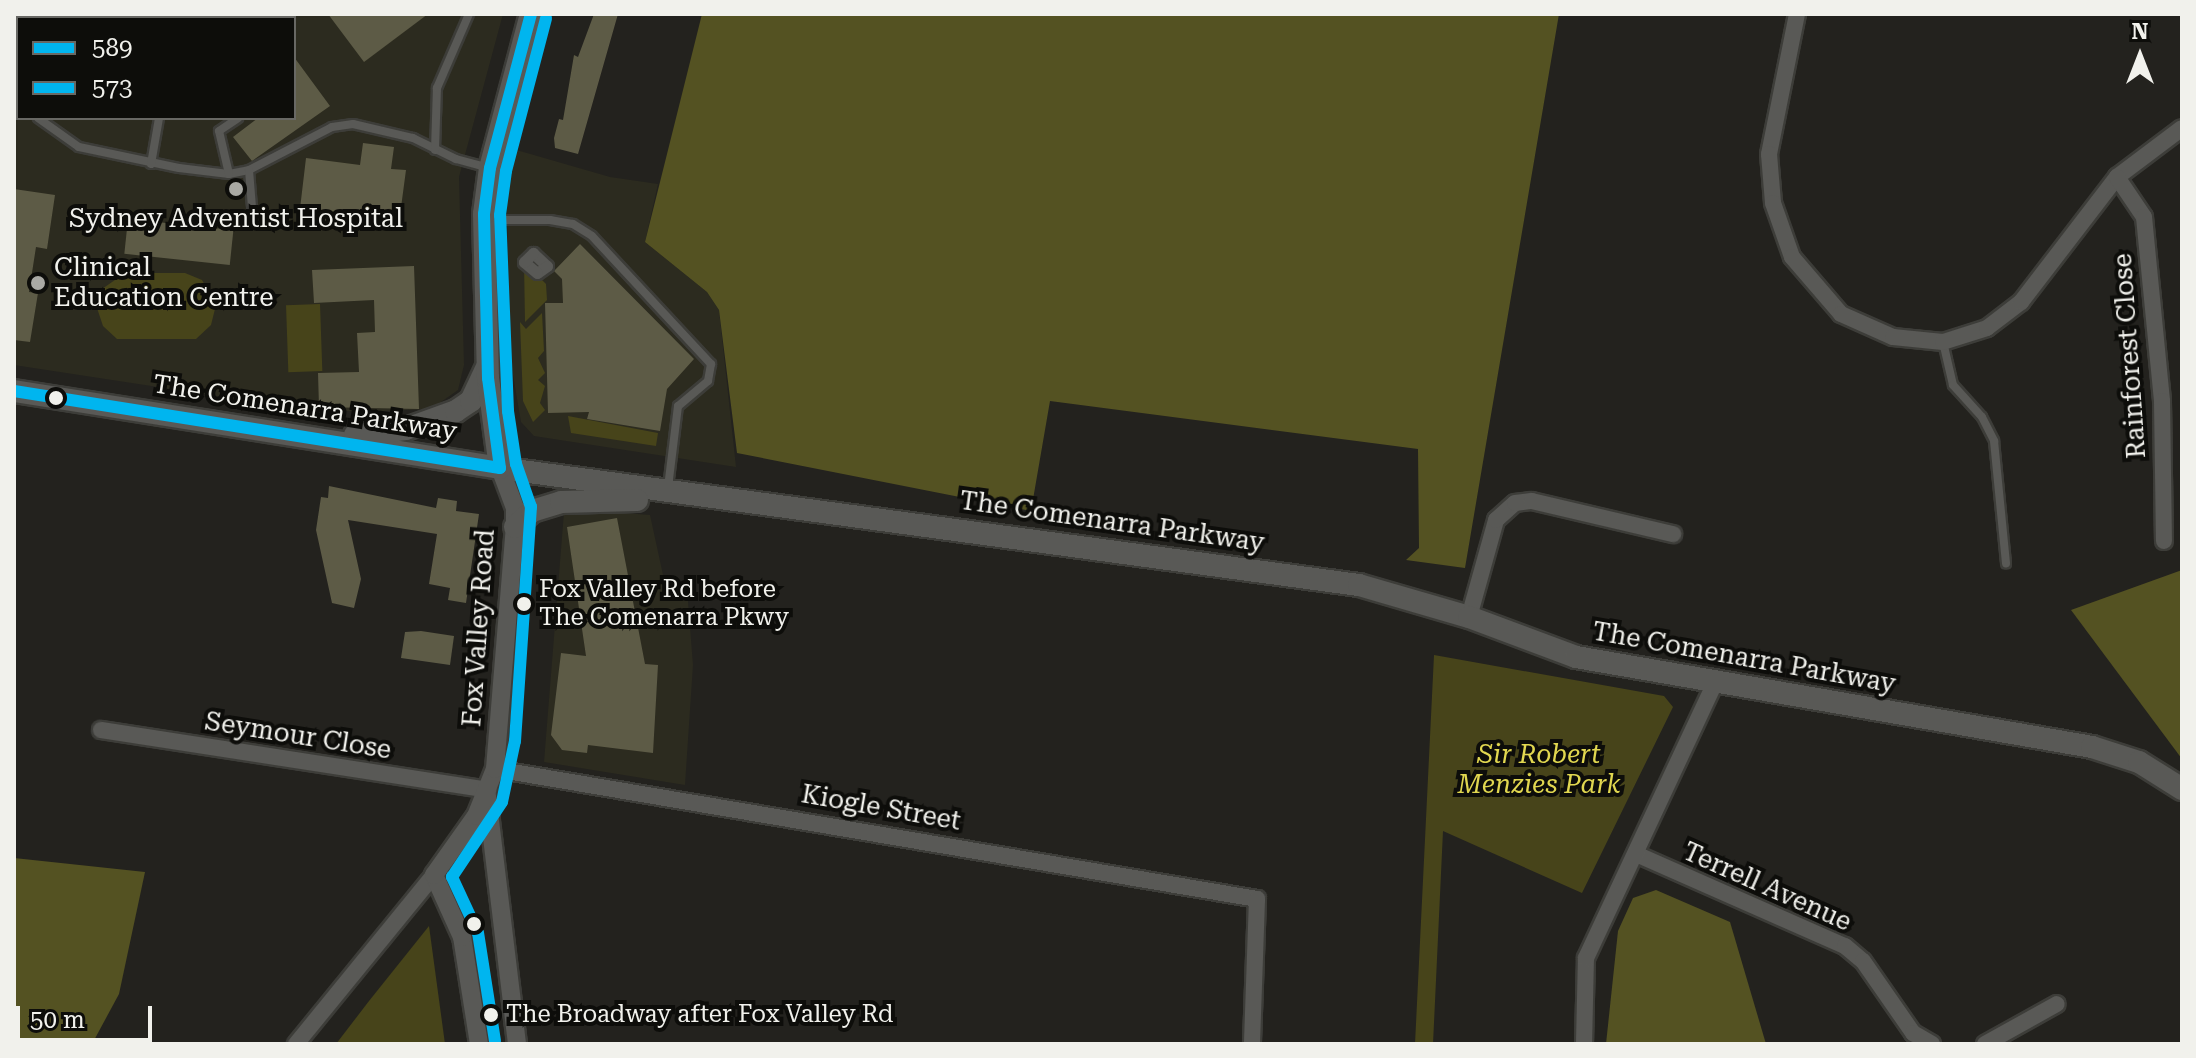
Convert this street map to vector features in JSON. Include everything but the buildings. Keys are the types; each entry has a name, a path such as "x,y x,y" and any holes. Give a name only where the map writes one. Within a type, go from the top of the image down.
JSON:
{"main road":[{"name":"Fox Valley Road","path":"500,468 488,365 483,220 490,168 531,14"},
{"path":"313,437 373,434 437,421 471,401 488,365"},
{"name":"The Comenarra Parkway","path":"14,391 500,468 1359,585 1469,617 1576,657 2092,747 2139,762 2182,789"},
{"path":"515,527 532,511 574,499 704,497"}],"street":[{"path":"1797,14 1769,154 1773,203 1792,257 1841,314 1893,337 1943,342 1987,328 2021,302 2117,177 2182,128"},
{"name":"Rainforest Close","path":"2117,177 2144,217 2162,401 2164,541"},
{"name":"Fox Valley Road","path":"296,1044 434,875 488,793 495,769 515,527 515,508 500,468"},
{"path":"1469,617 1496,520 1515,503 1532,501 1673,534"},
{"path":"1584,1044 1586,958 1715,682"},
{"name":"Seymour Close","path":"101,730 488,793"},
{"name":"Kiogle Street","path":"495,769 1257,899 1252,1044"},
{"path":"488,793 517,1044"},
{"name":"Terrell Avenue","path":"1636,854 1845,946 1863,961 1913,1033 1932,1044"},
{"path":"434,875 462,937 479,1044"},
{"path":"1985,1044 2057,1004"}],"lane":[{"path":"435,150 437,88 469,14"},
{"path":"41,120 79,147 151,164 229,174 249,170 332,127 353,124 413,138 435,150 490,168"},
{"path":"151,164 159,120"},
{"path":"229,174 219,131 235,120"},
{"path":"249,170 253,220"},
{"path":"483,220 550,220 573,224 592,236 711,364 708,381 678,406 668,491"},
{"path":"1943,342 1953,385 1982,417 1994,441 2006,563"}],"shaded area":[{"path":"14,14 503,14 459,177 464,365 458,390 431,409 360,412 282,406 14,365"},
{"path":"702,14 1559,14 1465,568 1406,560 1419,548 1418,449 1050,401 1031,511 737,453 719,310 707,292 645,242"},
{"path":"513,149 610,177 658,184 645,242 707,292 719,310 736,467 534,436 521,422 511,363 506,183"},
{"path":"573,509 650,515 665,584 687,589 693,665 685,785 544,762 564,512"},
{"path":"2182,570 2182,759 2071,610"},
{"path":"14,858 145,872 119,994 92,1044 14,1044"},
{"path":"1656,890 1730,922 1766,1044 1606,1044 1618,931 1633,898"}],"green space":[{"path":"524,262 546,284 547,300 525,322"},
{"path":"125,273 185,273 202,280 216,305 211,325 196,339 117,339 103,326 97,308 102,289"},
{"path":"320,304 322,371 288,372 286,305"},
{"path":"542,313 544,351 538,358 545,373 538,380 545,386 540,403 545,410 533,422 523,401 520,322 526,329"},
{"path":"568,416 658,433 656,446 571,433"},
{"name":"Sir Robert Menzies Park","path":"1434,655 1664,696 1673,707 1582,893 1443,831 1433,1044 1415,1044"},
{"path":"429,926 445,1044 336,1044 369,1001"}],"transit line":[{"name":"589","path":"14,391 500,468 488,378 484,214 490,168 531,14"},
{"name":"573","path":"495,1041 478,933 452,877 502,802 515,741 531,507 516,464 508,411 500,215 506,171 546,18"}],"place":[{"name":"Sydney Adventist Hospital","path":"236,189"},
{"name":"Clinical Education Centre","path":"38,283"},
{"name":"Fox Valley Rd before The Comenarra Pkwy","path":"524,604"},
{"name":"The Broadway after Fox Valley Rd","path":"491,1015"}]}
